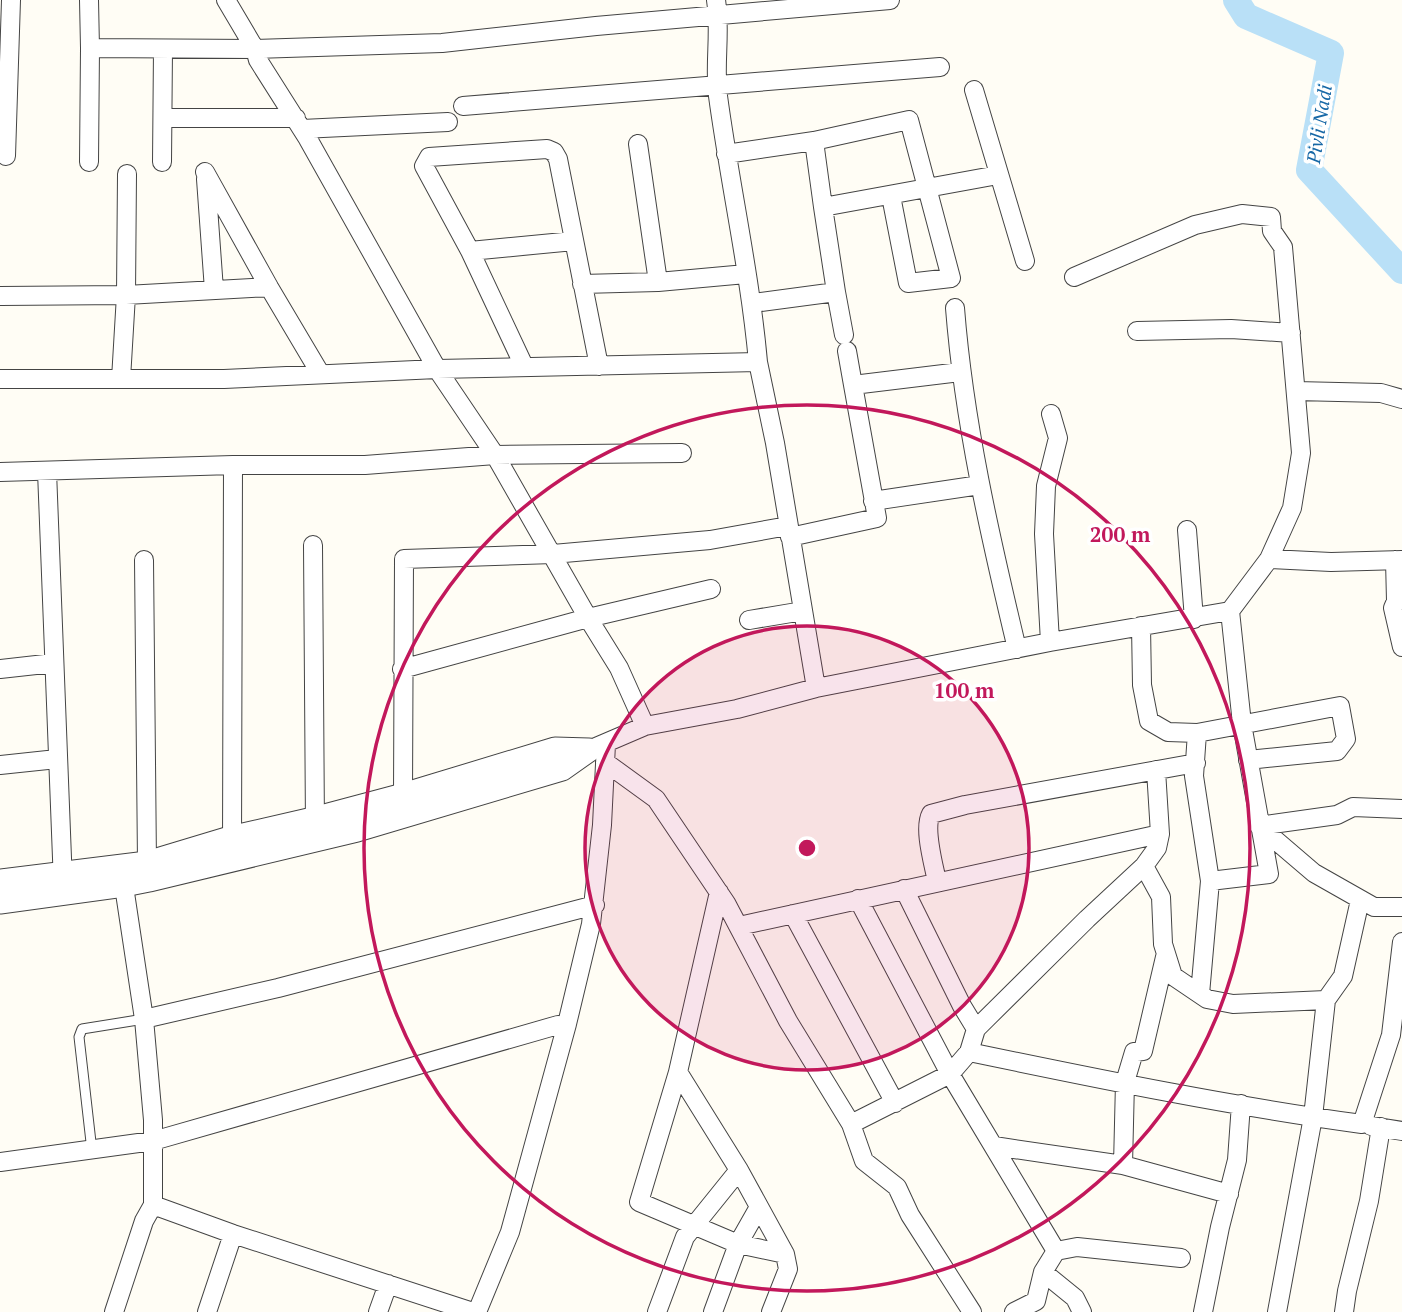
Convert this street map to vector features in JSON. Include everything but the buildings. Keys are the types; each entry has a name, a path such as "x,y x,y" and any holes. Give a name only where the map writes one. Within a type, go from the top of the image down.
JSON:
{"street":[{"path":"6,156 11,0"},
{"path":"89,0 89,162"},
{"path":"226,0 256,49 258,60 299,123 438,369 495,455 619,668 645,726"},
{"path":"90,48 256,49 442,43 718,8 890,0"},
{"path":"718,8 717,84 726,154 753,303 758,362 775,443 816,688"},
{"path":"162,162 163,48"},
{"path":"463,106 940,67"},
{"path":"974,90 1025,261"},
{"path":"163,118 299,123 449,122"},
{"path":"726,154 814,141 909,120 951,278 908,284 891,196"},
{"path":"406,804 402,669 404,559 553,554 710,540 877,518 836,292 814,141"},
{"path":"638,144 658,282"},
{"path":"524,366 470,251 424,166 429,157 547,149 554,152 558,159 598,366"},
{"path":"214,290 205,172 320,373"},
{"path":"121,379 126,295 127,174"},
{"path":"823,207 998,175"},
{"path":"0,902 63,884 148,871 406,804 555,749 600,752 645,726 737,709 816,688 1050,642 1230,611 1269,559 1292,508 1301,453 1283,247 1272,231 1271,217 1242,214 1195,225 1074,278"},
{"path":"470,251 574,241"},
{"path":"582,284 658,282 746,274"},
{"path":"0,296 126,295 269,287"},
{"path":"753,303 836,292"},
{"path":"954,307 960,372 980,485 1017,649"},
{"path":"1137,331 1231,330 1291,333"},
{"path":"0,379 224,379 524,366 758,362"},
{"path":"853,385 960,372"},
{"path":"1296,391 1381,393 1402,399"},
{"path":"1050,642 1044,534 1046,486 1058,438 1051,414"},
{"path":"0,472 233,465 365,466 495,455 682,453"},
{"path":"232,849 233,465"},
{"path":"47,471 63,884"},
{"path":"873,502 980,485"},
{"path":"1187,530 1195,619"},
{"path":"313,545 315,829"},
{"path":"1269,559 1331,562 1399,560 1399,601 1393,608 1402,647"},
{"path":"144,560 148,871"},
{"path":"402,669 588,618 711,589"},
{"path":"749,620 803,611"},
{"path":"1210,881 1269,874 1242,724 1230,611"},
{"path":"1141,626 1142,685 1149,720 1168,732 1197,733 1340,706 1346,739 1338,751 1248,760"},
{"path":"0,669 54,663"},
{"path":"1197,733 1194,776 1210,881 1200,994"},
{"path":"600,752 656,799 719,892 788,1021 851,1124 864,1161 897,1187 911,1215 972,1312"},
{"path":"153,1205 233,1234 475,1312 510,1232 567,1024 595,905 604,797 600,752"},
{"path":"0,765 57,759"},
{"path":"937,882 928,829 931,814 965,805 1196,763"},
{"path":"851,1124 950,1074 969,1052 976,1029 1144,866 1157,848 1160,834 1156,770"},
{"path":"1259,825 1336,815 1353,807 1402,809"},
{"path":"1259,825 1314,873 1360,900 1374,907 1402,907"},
{"path":"739,926 1160,834"},
{"path":"1144,866 1161,897 1163,944 1173,976 1207,999 1233,1004 1326,1000"},
{"path":"114,1312 144,1221 153,1205 153,1141 144,1019 123,876"},
{"path":"0,881 63,884"},
{"path":"904,889 976,1029"},
{"path":"719,892 678,1072 639,1202 738,1244 785,1254"},
{"path":"858,899 950,1074 1056,1251"},
{"path":"1277,1312 1313,1117 1326,1000 1343,976 1360,900"},
{"path":"144,1019 278,989 595,905"},
{"path":"793,914 895,1103"},
{"path":"1362,1124 1396,1036 1402,942"},
{"path":"1123,1165 1125,1082 1134,1052 1143,1051 1166,954"},
{"path":"0,1162 153,1141 558,1025"},
{"path":"969,1052 1313,1117 1402,1130"},
{"path":"678,1072 739,1170 785,1254 788,1269 771,1312"},
{"path":"1203,1312 1237,1160 1241,1104"},
{"path":"1344,1312 1369,1201 1381,1127"},
{"path":"994,1146 1123,1165 1229,1194"},
{"path":"657,1312 685,1237 739,1170"},
{"path":"713,1312 738,1244 759,1207"},
{"path":"207,1312 233,1234"},
{"path":"1014,1312 1037,1301 1042,1272 1056,1251 1077,1247 1181,1258"},
{"path":"1042,1272 1075,1298 1082,1312"},
{"path":"378,1312 388,1284"}],"lane":[{"path":"92,1151 79,1037 82,1029 144,1019"}],"waterway":[{"name":"Pivli Nadi","path":"1236,0 1246,16 1331,53 1309,170 1402,271"}]}
